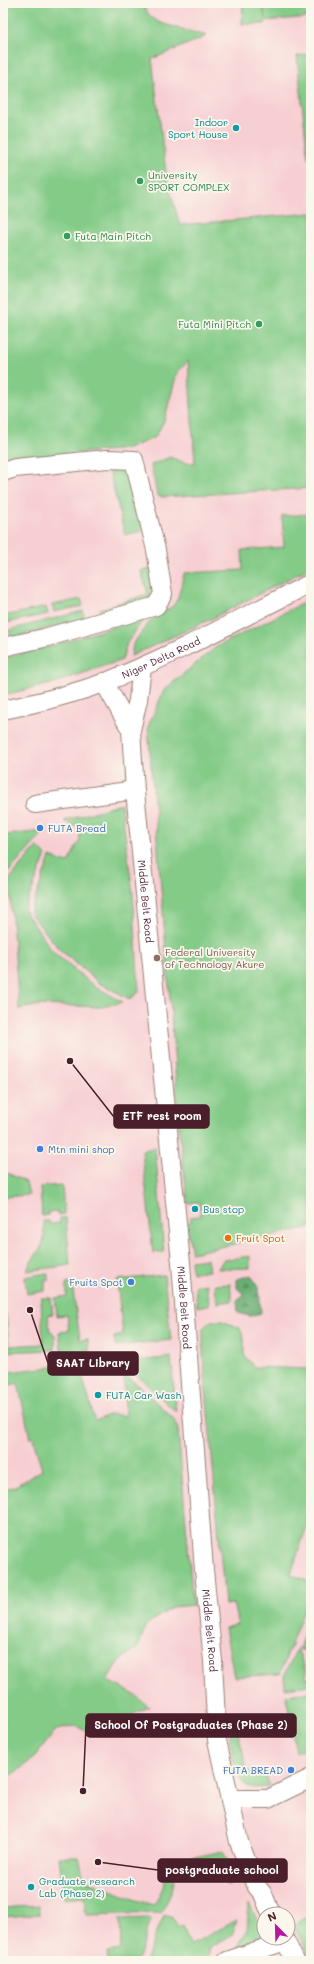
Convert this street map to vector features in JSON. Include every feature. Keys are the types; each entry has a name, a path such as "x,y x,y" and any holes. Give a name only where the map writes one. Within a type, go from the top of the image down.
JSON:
{"street":[{"path":"3,472 15,468 107,459 134,460 156,550 163,594 156,606 51,636 3,647"},
{"name":"Niger Delta Road","path":"3,710 104,682 142,667 228,626 311,583"},
{"name":"Middle Belt Road","path":"142,667 138,700 131,730 135,791 181,1263 204,1570 213,1660 217,1740 239,1842 257,1887 263,1894 268,1906"},
{"name":"Middle Belt Road","path":"104,682 131,730"},
{"path":"35,804 135,791"},
{"path":"230,1799 268,1799 311,1778"},
{"path":"227,1961 266,1946"},
{"path":"288,1946 295,1961"}],"shaded area":[{"name":"Federal University of Technology Akure","path":"3,3 311,3 311,1961 3,1961"}],"green space":[{"path":"3,3 141,3 150,16 160,23 207,36 152,59 167,180 180,225 311,213 311,488 162,497 157,495 151,465 170,457 185,463 195,463 188,361 177,373 164,421 155,437 128,449 30,457 3,466"},
{"path":"243,3 311,3 311,17 265,21 265,24 242,24"},
{"path":"311,54 311,159 308,159 297,56"},
{"path":"130,465 146,530 125,535 109,470"},
{"path":"311,514 311,567 213,618 131,656 133,644 150,621 173,606 178,598 184,573 243,570 242,550 284,547 282,516"},
{"path":"152,568 157,598 102,617 100,609 148,594 141,571"},
{"path":"81,599 83,606 54,612 52,605"},
{"path":"311,599 311,1227 192,1253 186,1223 191,1222 190,1217 201,1216 199,1202 188,1203 180,1139 148,727 164,690 216,647"},
{"path":"46,607 48,614 6,623 4,616"},
{"path":"83,611 85,619 11,638 9,630"},
{"path":"145,617 127,643 122,660 51,684 3,695 3,658 48,647"},
{"path":"121,804 133,894 139,992 130,999 99,983 59,949 30,913 50,857 68,863 80,840 79,828 64,821"},
{"path":"45,831 6,875 5,835"},
{"path":"37,846 46,855 24,910 53,952 94,986 123,1002 102,1007 40,1005 19,1009 9,880"},
{"path":"155,1147 164,1252 153,1253 142,1151"},
{"path":"3,1171 26,1182 29,1195 3,1197"},
{"path":"62,1185 64,1214 58,1215 58,1211 48,1212 48,1215 42,1216 40,1187"},
{"path":"60,1218 66,1218 70,1265 27,1271 44,1239 43,1221 49,1221 50,1224 60,1223"},
{"path":"250,1256 250,1268 218,1269 223,1260"},
{"path":"207,1259 209,1271 192,1273 191,1261"},
{"path":"47,1273 49,1280 45,1281 45,1291 27,1294 25,1277"},
{"path":"164,1275 171,1340 115,1346 114,1337 123,1335 117,1280"},
{"path":"251,1275 259,1288 261,1313 250,1316 238,1313 237,1300 244,1295 237,1288 237,1279"},
{"path":"72,1283 80,1340 88,1339 89,1351 62,1355 59,1332 69,1331 67,1315 57,1316 55,1298 67,1296 66,1284"},
{"path":"207,1284 209,1305 197,1307 195,1286"},
{"path":"230,1284 232,1301 217,1303 215,1285"},
{"path":"41,1298 51,1298 53,1314 48,1315 50,1332 55,1335 55,1350 3,1352 3,1314 6,1314 9,1346 43,1344"},
{"path":"211,1321 222,1321 240,1328 244,1339 244,1355 254,1367 311,1369 311,1527 306,1528 291,1574 307,1581 311,1590 280,1674 234,1677 225,1628 238,1624 233,1604 225,1605 203,1355 203,1328"},
{"path":"171,1357 176,1412 124,1363"},
{"path":"97,1362 99,1370 82,1375 95,1421 110,1414 125,1416 124,1375 132,1380 173,1418 178,1429 193,1605 173,1607 146,1625 138,1647 118,1662 107,1680 135,1695 149,1707 92,1733 75,1726 56,1730 35,1757 3,1782 3,1490 16,1486 42,1470 33,1438 30,1438 18,1383 10,1385 8,1372"},
{"path":"311,1613 311,1648 310,1652 299,1649"},
{"path":"297,1648 306,1672 306,1677 309,1679 311,1685 285,1688 284,1676"},
{"path":"311,1692 311,1745 296,1753 286,1695"},
{"path":"234,1715 247,1771 257,1772 265,1770 269,1786 252,1788 243,1783 239,1776 233,1757 228,1718"},
{"path":"223,1851 239,1880 227,1885 222,1876 204,1874 176,1864 175,1861"},
{"path":"59,1857 79,1857 84,1879 136,1900 153,1905 157,1901 168,1873 174,1872 175,1877 173,1887 161,1913 86,1915 84,1897 64,1899"},
{"path":"249,1903 256,1917 256,1941 237,1948 247,1931"},
{"path":"39,1905 40,1914 3,1917 3,1908"},
{"path":"164,1915 173,1918 178,1927 183,1925 190,1945 237,1920 232,1935 210,1947 205,1958 185,1962 145,1961"},
{"path":"311,1915 311,1958 296,1930 296,1923"},
{"path":"148,1918 151,1920 137,1961 108,1961 107,1952 121,1950 120,1919"}],"place":[{"name":"Indoor Sport House","path":"236,128"},
{"name":"University SPORT COMPLEX","path":"140,181"},
{"name":"Futa Main Pitch","path":"67,236"},
{"name":"Futa Mini Pitch","path":"259,324"},
{"name":"FUTA Bread","path":"40,828"},
{"name":"Federal University of Technology Akure","path":"157,958"},
{"name":"ETF rest room","path":"70,1061"},
{"name":"Mtn mini shop","path":"40,1149"},
{"name":"Bus stop","path":"195,1209"},
{"name":"Fruit Spot","path":"228,1238"},
{"name":"Fruits Spot","path":"131,1282"},
{"name":"SAAT Library","path":"30,1310"},
{"name":"FUTA Car Wash","path":"98,1395"},
{"name":"FUTA BREAD","path":"291,1770"},
{"name":"School Of Postgraduates (Phase 2)","path":"83,1791"},
{"name":"postgraduate school","path":"98,1862"},
{"name":"Graduate research Lab (Phase 2)","path":"31,1887"}]}
